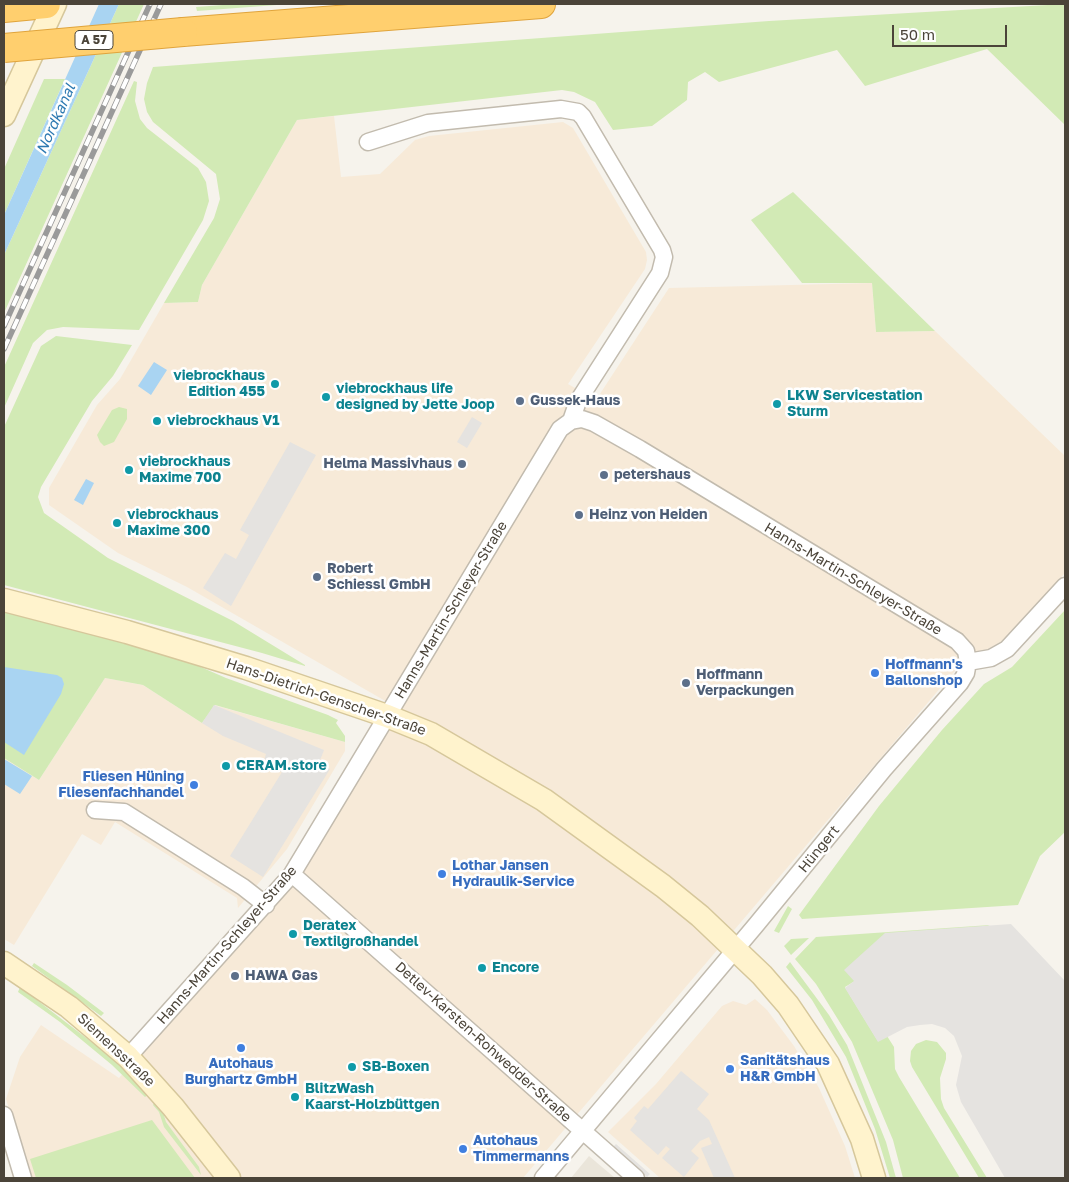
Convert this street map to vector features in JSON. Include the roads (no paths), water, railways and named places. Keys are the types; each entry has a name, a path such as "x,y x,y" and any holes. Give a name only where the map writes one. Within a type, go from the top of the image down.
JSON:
{"highway":[{"name":"A 57","path":"4,48 541,4"}],"street":[{"path":"4,115 55,4"},
{"name":"Hanns-Martin-Schleyer-Straße","path":"368,142 428,123 561,109 578,112 584,117 662,250 664,257 660,273 578,401 571,421"},
{"name":"Hanns-Martin-Schleyer-Straße","path":"128,1058 292,874 560,429 571,421 582,419 594,423 957,641 966,651 968,662"},
{"path":"968,662 991,658 1007,649 1065,586"},
{"name":"Hans-Dietrich-Genscher-Straße","path":"4,600 128,632 246,668 387,716 431,734 544,800 663,886 736,949 788,1005 828,1064 862,1139 874,1178"},
{"name":"Hüngert","path":"543,1178 736,949 884,769 960,683 968,662"},
{"path":"95,810 124,812 243,887 266,905"},
{"name":"Detlev-Karsten-Rohwedder-Straße","path":"292,874 583,1131"},
{"name":"Siemensstraße","path":"4,963 70,1008 128,1058 173,1107 229,1178"},
{"path":"4,1115 23,1178"},
{"path":"583,1131 636,1178"}],"water":[{"name":"Nordkanal","path":"99,4 119,4 4,255 4,215"},
{"path":"154,362 167,370 151,395 138,386"},
{"path":"86,479 94,483 83,505 74,500"},
{"path":"4,667 57,675 62,678 64,684 61,694 24,755 4,742"},
{"path":"4,759 32,776 20,794 4,784"}],"railway":[{"path":"4,326 150,4"},
{"path":"4,349 161,4"}],"place":[{"name":"viebrockhaus Edition 455","path":"275,384"},
{"name":"viebrockhaus life designed by Jette Joop","path":"326,397"},
{"name":"Gussek-Haus","path":"520,401"},
{"name":"LKW Servicestation Sturm","path":"777,404"},
{"name":"viebrockhaus V1","path":"157,421"},
{"name":"Helma Massivhaus","path":"462,464"},
{"name":"viebrockhaus Maxime 700","path":"129,470"},
{"name":"petershaus","path":"604,475"},
{"name":"Heinz von Heiden","path":"579,515"},
{"name":"viebrockhaus Maxime 300","path":"117,523"},
{"name":"Robert Schiessl GmbH","path":"317,577"},
{"name":"Hoffmann's Ballonshop","path":"875,673"},
{"name":"Hoffmann Verpackungen","path":"686,683"},
{"name":"CERAM.store","path":"226,766"},
{"name":"Fliesen Hüning Fliesenfachhandel","path":"194,785"},
{"name":"Lothar Jansen Hydraulik-Service","path":"442,874"},
{"name":"Deratex Textilgroßhandel","path":"293,934"},
{"name":"Encore","path":"482,968"},
{"name":"HAWA Gas","path":"235,976"},
{"name":"Autohaus Burghartz GmbH","path":"241,1048"},
{"name":"SB-Boxen","path":"352,1067"},
{"name":"Sanitätshaus H&R GmbH","path":"730,1069"},
{"name":"BlitzWash Kaarst-Holzbüttgen","path":"295,1097"},
{"name":"Autohaus Timmermanns","path":"463,1149"}]}
